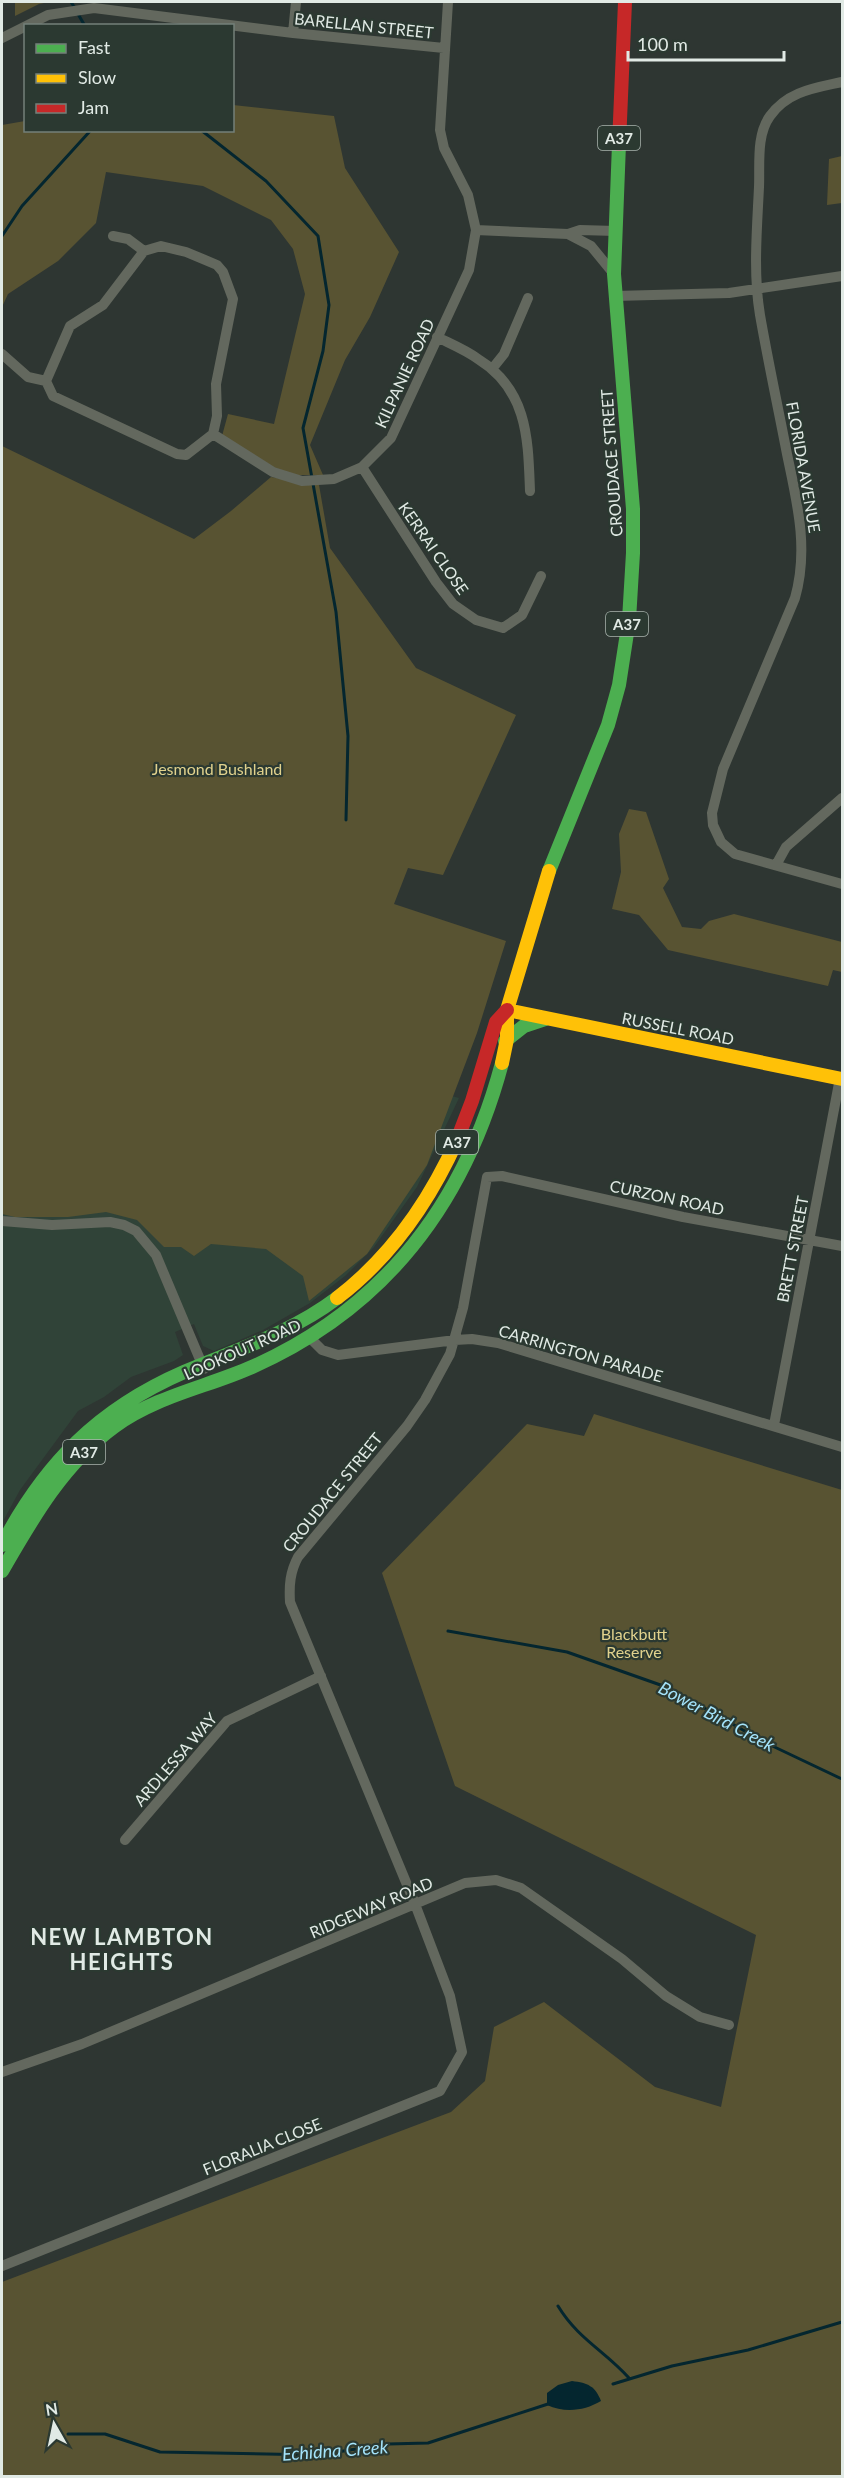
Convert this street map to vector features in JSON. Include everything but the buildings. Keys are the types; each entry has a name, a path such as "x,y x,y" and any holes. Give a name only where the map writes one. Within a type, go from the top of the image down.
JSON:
{"main road":[{"name":"CROUDACE STREET","path":"507,1010 560,842 605,736 626,644 633,545 633,508 614,274 625,2"},
{"name":"RUSSELL ROAD","path":"507,1010 841,1079"},
{"name":"LOOKOUT ROAD","path":"2,1571 41,1502 64,1471 90,1446 118,1424 155,1404 253,1366 310,1338 366,1297 422,1239 444,1206 473,1147 509,1028 507,1010"},
{"name":"LOOKOUT ROAD","path":"2,1545 29,1496 52,1465 79,1437 111,1412 148,1388 278,1334 315,1313 349,1288 385,1252 434,1188 455,1145 496,1022 507,1010"},
{"path":"505,1041 524,1026 546,1019"}],"street":[{"path":"293,33 296,2"},
{"name":"KILPANIE ROAD","path":"213,434 273,472 302,481 334,479 362,467 391,438 473,260 476,230 468,195 440,130 448,2"},
{"name":"BARELLAN STREET","path":"30,24 48,15 94,8 221,24"},
{"name":"BARELLAN STREET","path":"234,26 444,48"},
{"name":"BARELLAN STREET","path":"2,38 24,27"},
{"name":"FLORIDA AVENUE","path":"843,82 798,92 778,108 770,116 766,125 760,149 757,290 799,514 802,544 800,578 789,612 726,761 712,813 717,834 728,849 742,857 843,884"},
{"path":"476,230 568,234 580,230 616,231"},
{"path":"568,234 591,246 614,274"},
{"path":"113,236 128,239 144,251"},
{"path":"161,246 186,252 217,265 223,272 232,293 233,306 216,384 217,416 213,434 192,452 177,454 53,396 46,381 70,326 103,305 144,251 161,246"},
{"path":"615,296 757,290 843,276"},
{"path":"492,369 504,354 528,298"},
{"path":"437,338 478,358 503,380 512,394 525,424 530,491"},
{"path":"2,354 28,377 46,381"},
{"name":"KERRAI CLOSE","path":"362,467 435,582 464,614 503,628 522,615 542,576"},
{"path":"776,865 786,847 843,798"},
{"name":"BRETT STREET","path":"774,1425 841,1079"},
{"name":"CURZON ROAD","path":"487,1177 502,1176 683,1217 843,1246"},
{"name":"CROUDACE STREET","path":"450,1996 415,1904 290,1602 289,1586 291,1570 298,1557 406,1426 425,1400 447,1362 463,1308 487,1177"},
{"path":"2,1221 52,1225 110,1222 136,1231 156,1256 210,1383"},
{"name":"CARRINGTON PARADE","path":"310,1338 322,1350 338,1355 454,1340 472,1339 498,1343 843,1447"},
{"name":"ARDLESSA WAY","path":"125,1840 226,1721 321,1677"},
{"name":"RIDGEWAY ROAD","path":"2,2072 82,2044 465,1883 496,1880 521,1887 622,1959 666,1996 700,2017 729,2025"},
{"name":"FLORALIA CLOSE","path":"2,2266 440,2091 462,2052 450,1996"}],"shaded area":[{"path":"2,815 307,1055 459,1098 417,1187 374,1247 345,1276 310,1303 263,1330 214,1351 203,1346 194,1324 175,1332 183,1355 174,1361 131,1377 104,1397 78,1411 20,1490 2,1523"}],"green space":[{"path":"15,2 49,2 39,4 15,16"},
{"path":"234,105 334,116 345,168 399,252 370,317 345,360 310,445 323,475 294,475 275,468 222,436 228,414 274,424 305,294 293,249 271,220 203,186 106,172 96,223 58,261 8,294 2,307 2,125 24,121 24,132 234,132"},
{"path":"842,156 842,203 827,205 829,159"},
{"name":"Jesmond Bushland","path":"2,446 194,539 271,477 319,485 330,548 416,668 516,715 443,875 408,868 394,904 506,941 477,1033 427,1165 367,1254 309,1301 303,1276 266,1249 211,1244 194,1256 181,1247 164,1247 137,1220 106,1212 68,1217 15,1217 2,1214"},
{"path":"629,809 646,812 669,879 663,888 682,927 701,929 709,921 734,914 842,942 842,972 833,970 828,986 668,950 639,915 612,909 621,872 619,834"},
{"name":"Blackbutt Reserve","path":"594,1414 842,1490 842,2476 2,2476 2,2282 451,2112 485,2081 494,2027 544,2002 655,2087 721,2107 756,1935 455,1786 382,1573 527,1424 584,1436"}],"water":[{"path":"572,2381 590,2386 601,2401 574,2410 547,2405 547,2393 558,2385"}],"waterway":[{"path":"71,2 75,8"},
{"path":"78,14 84,24"},
{"path":"2,236 22,206 89,132"},
{"path":"204,132 266,181 318,236 329,305 323,351 303,428 336,612 348,736 346,820"},
{"name":"Bower Bird Creek","path":"448,1631 567,1652 669,1688 764,1742 842,1779"},
{"path":"558,2306 574,2327 629,2378"},
{"name":"Echidna Creek","path":"613,2384 672,2366 748,2350 842,2322"},
{"name":"Echidna Creek","path":"68,2434 105,2434 160,2452 318,2455 388,2444 428,2443 548,2404"}],"traffic: fast":[{"path":"549,871 608,725 619,685 629,620 633,509 614,274 619,144"},
{"path":"505,1041 524,1026 545,1019"},
{"path":"2,1571 38,1511 65,1474 80,1457 115,1426 164,1399 252,1367 299,1343 342,1314 380,1282 413,1245 442,1205 466,1161 486,1114 502,1063"},
{"path":"2,1545 19,1516 56,1464 100,1421 154,1387 282,1331 337,1298"}],"traffic: slow":[{"path":"502,1063 507,1039 507,1010 549,871"},
{"path":"507,1010 842,1079"},
{"path":"337,1298 375,1265 407,1227 434,1185 457,1140"}],"traffic: jam":[{"path":"619,144 625,2"},
{"path":"457,1140 472,1101 496,1022 507,1010"}],"district":[{"name":"NEW LAMBTON HEIGHTS","path":"122,1949"}]}
